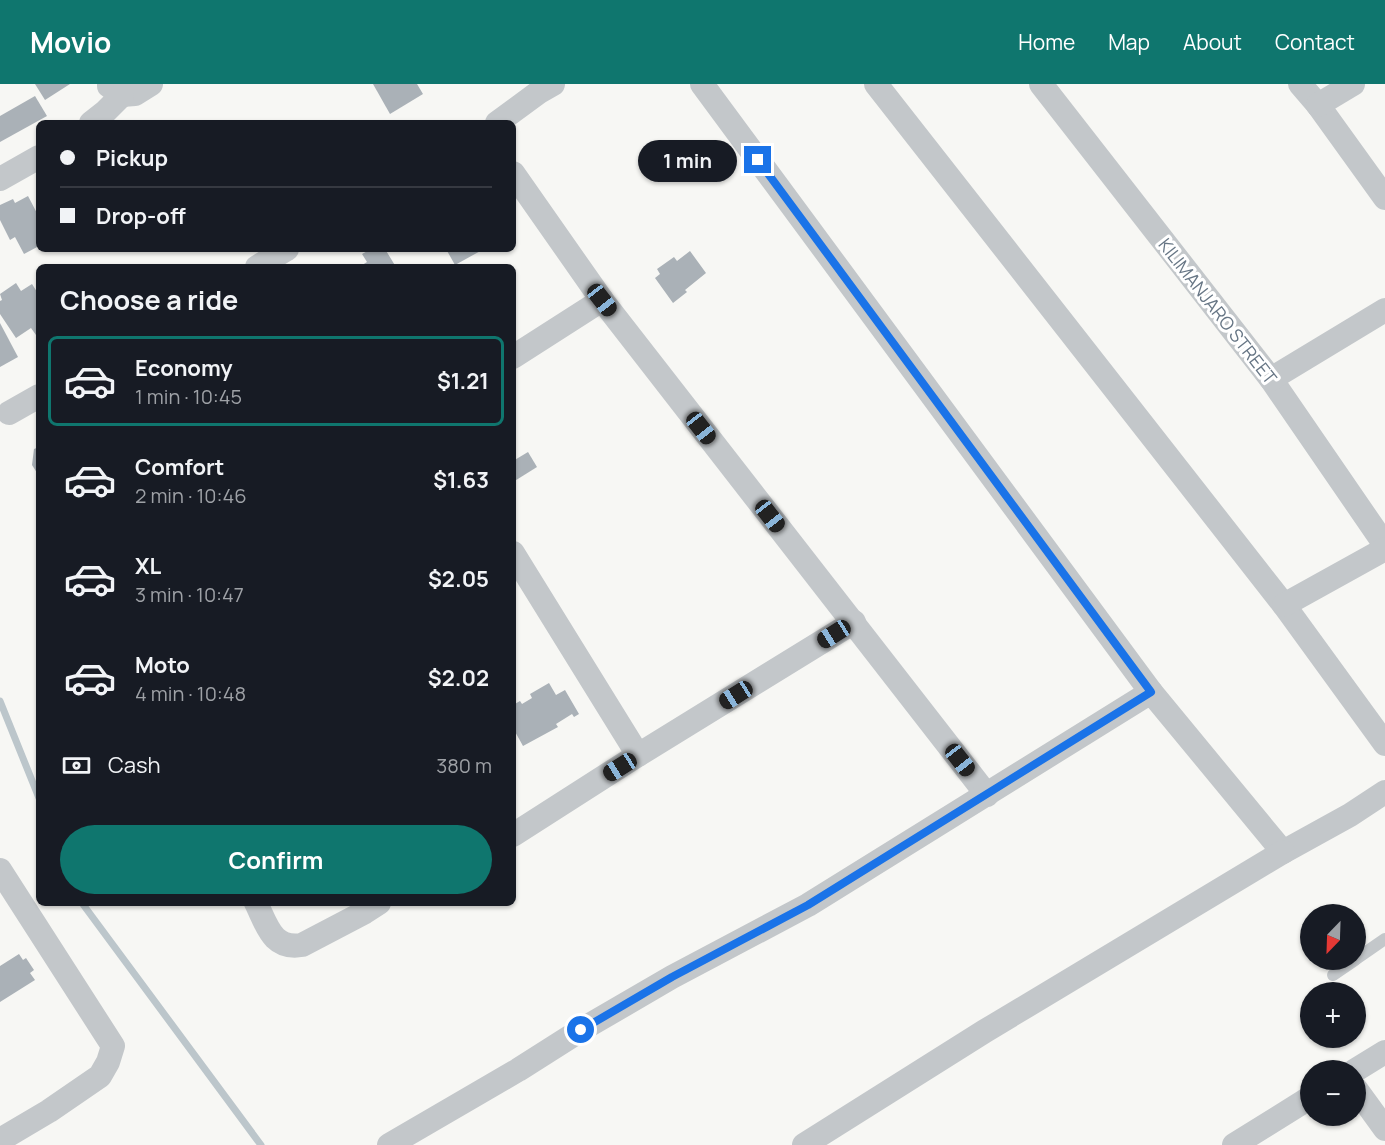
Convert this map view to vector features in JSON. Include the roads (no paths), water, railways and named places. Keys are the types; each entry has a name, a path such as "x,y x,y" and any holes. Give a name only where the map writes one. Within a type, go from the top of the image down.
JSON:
{"street":[{"path":"95,120 105,112 116,89 135,94 151,84"},
{"path":"501,120 552,84"},
{"path":"702,84 1151,692 1283,852"},
{"path":"876,84 1284,605 1385,744"},
{"name":"KILIMANJARO STREET","path":"1041,84 1271,379 1385,547"},
{"path":"1300,84 1318,105 1385,198"},
{"path":"1318,105 1353,84"},
{"path":"0,179 36,159"},
{"path":"516,177 602,300 987,795"},
{"path":"261,264 282,252"},
{"path":"516,355 602,300"},
{"path":"1271,379 1385,310"},
{"path":"9,414 36,398"},
{"path":"1284,605 1385,547"},
{"path":"516,558 638,755"},
{"path":"516,833 854,622"},
{"path":"389,1145 672,977 808,905 1151,692"},
{"path":"804,1145 985,1031 1385,792"},
{"path":"0,870 113,1046 100,1077 0,1140"},
{"path":"258,906 276,940 293,946 302,945 374,906"},
{"path":"1366,1064 1385,1052"},
{"path":"1366,1103 1385,1129"},
{"path":"1234,1145 1300,1104"}],"lane":[{"path":"1366,952 1385,939"},
{"path":"1333,975 1340,970"}],"waterway":[{"path":"0,701 36,791"},
{"path":"84,906 261,1145"}]}
